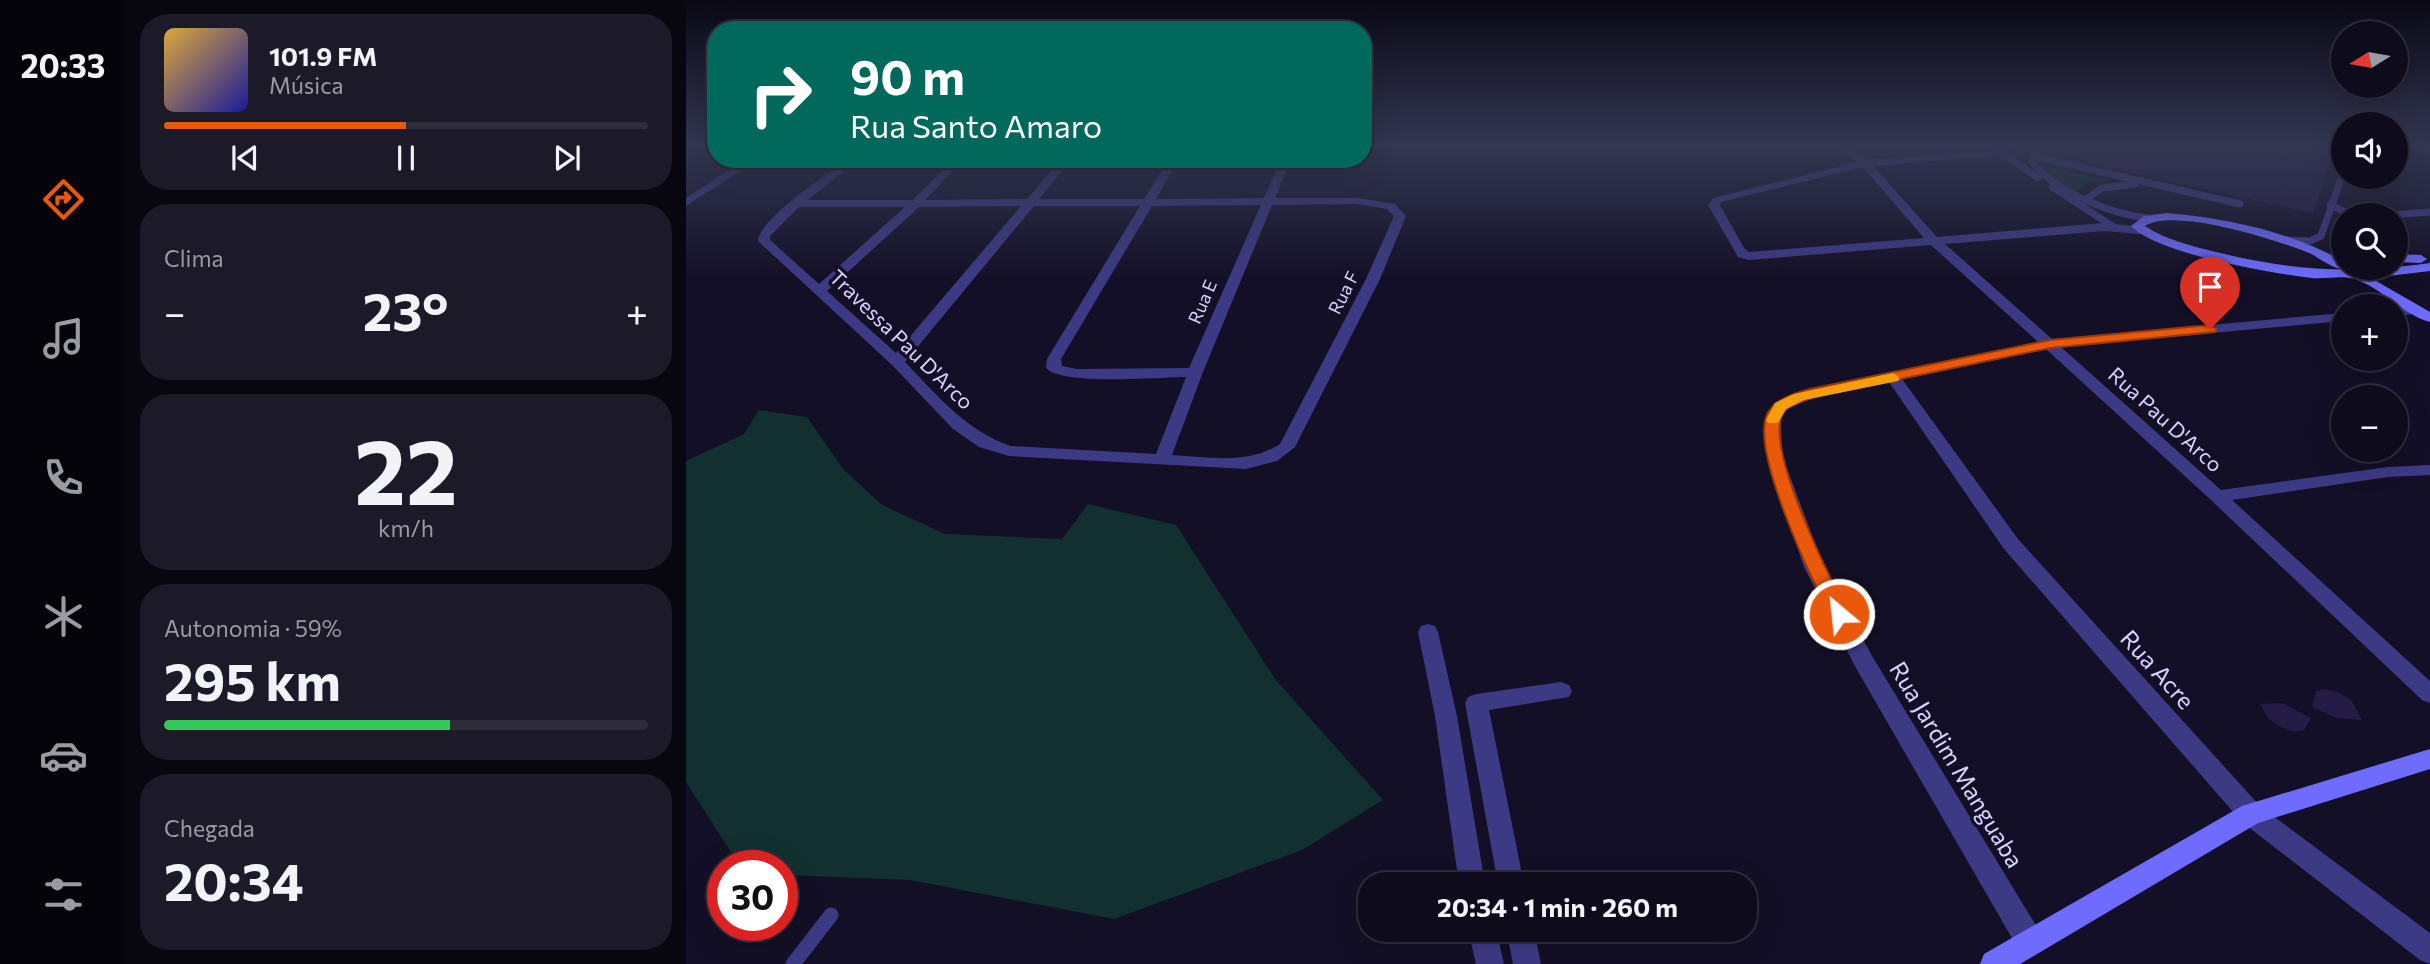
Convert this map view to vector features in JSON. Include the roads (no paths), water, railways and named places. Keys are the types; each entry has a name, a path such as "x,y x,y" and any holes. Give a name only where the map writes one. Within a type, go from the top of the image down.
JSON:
{"street":[{"path":"686,203 706,190"},
{"name":"Travessa Pau D'Arco","path":"815,190 769,228 764,235 764,241 821,290 897,362 959,426 985,443 1009,451 1246,464 1260,461 1287,447 1295,429"},
{"path":"821,290 929,190"},
{"path":"897,362 1040,190"},
{"path":"1156,190 1054,359 1054,368 1061,372 1077,374 1195,372"},
{"name":"Rua E","path":"1162,460 1195,372 1271,190"},
{"path":"1757,190 1714,203 1742,254 1761,256 1932,239 2114,227 2180,217 2283,240 2331,258"},
{"name":"Rua Pau D'Arco","path":"1889,190 1932,239 2217,496 2430,694"},
{"path":"797,204 1267,200"},
{"name":"Rua F","path":"1267,200 1357,201 1391,206 1400,216 1373,279 1295,429"},
{"path":"2144,224 2162,240 2237,259 2318,274 2331,269"},
{"path":"2408,262 2427,261"},
{"path":"2371,280 2430,318"},
{"path":"2393,280 2417,310"},
{"path":"2408,311 2417,310"},
{"path":"1894,377 2050,344 2331,318"},
{"name":"Rua Jardim Manguaba","path":"1894,377 1799,397 1780,406 1773,418 1774,455 1814,567 1864,662 2030,942"},
{"name":"Rua Acre","path":"1894,377 2011,544 2251,814 2430,950"},
{"path":"2217,496 2388,472 2430,470"},
{"path":"1428,632 1446,716 1470,872"},
{"path":"1509,872 1476,704 1561,691"},
{"path":"1994,964 2251,814 2430,760"},
{"path":"1485,942 1490,964"},
{"path":"1523,942 1527,964"}],"lane":[{"path":"2056,190 2114,227"},
{"path":"2070,190 2114,213 2144,224"},
{"path":"2086,199 2099,190"},
{"path":"2177,190 2240,204"},
{"path":"2283,240 2310,241 2319,238 2336,190"},
{"path":"2408,214 2430,212"},
{"path":"793,964 831,915"}]}
